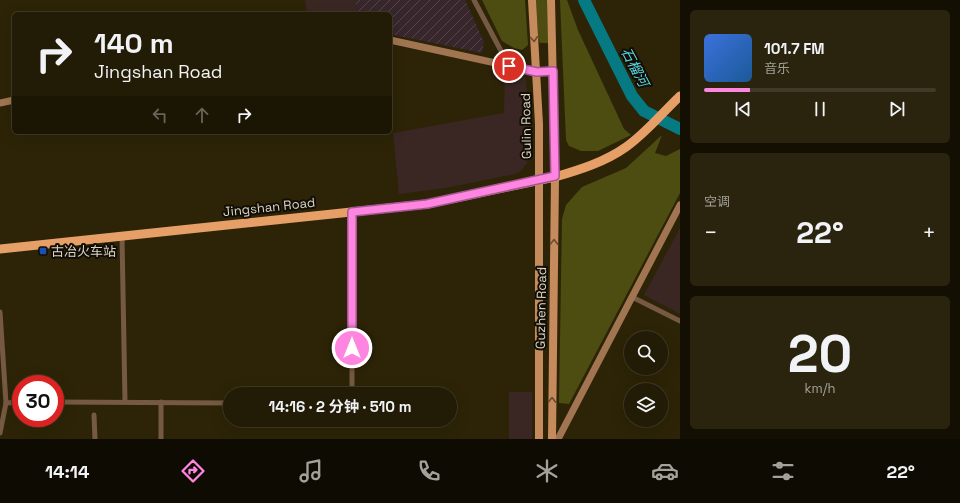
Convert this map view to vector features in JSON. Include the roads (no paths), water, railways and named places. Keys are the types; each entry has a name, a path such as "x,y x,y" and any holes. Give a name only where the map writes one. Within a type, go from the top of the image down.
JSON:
{"highway":[{"name":"Jingshan Road","path":"0,248 427,204 539,180 574,171 606,159 626,147 647,130 680,96"}],"main road":[{"name":"Gulin Road","path":"532,0 537,72 539,180"},
{"path":"551,0 555,176"},
{"name":"Guzhen Road","path":"552,439 555,176"},
{"name":"Guzhen Road","path":"539,180 539,439"}],"street":[{"path":"474,0 509,66"},
{"path":"392,40 537,72 553,71"},
{"path":"0,103 12,100"},
{"path":"558,439 680,205"},
{"path":"352,212 352,387"},
{"path":"122,236 125,402"},
{"path":"632,297 680,321"},
{"path":"0,312 6,402 0,433"},
{"path":"6,402 12,402"},
{"path":"64,402 223,403"},
{"path":"161,402 161,439"},
{"path":"94,415 94,439"}],"waterway":[{"name":"石榴河","path":"584,0 632,96 644,111 680,129"}],"place":[{"name":"古冶火车站","path":"43,251"}]}
